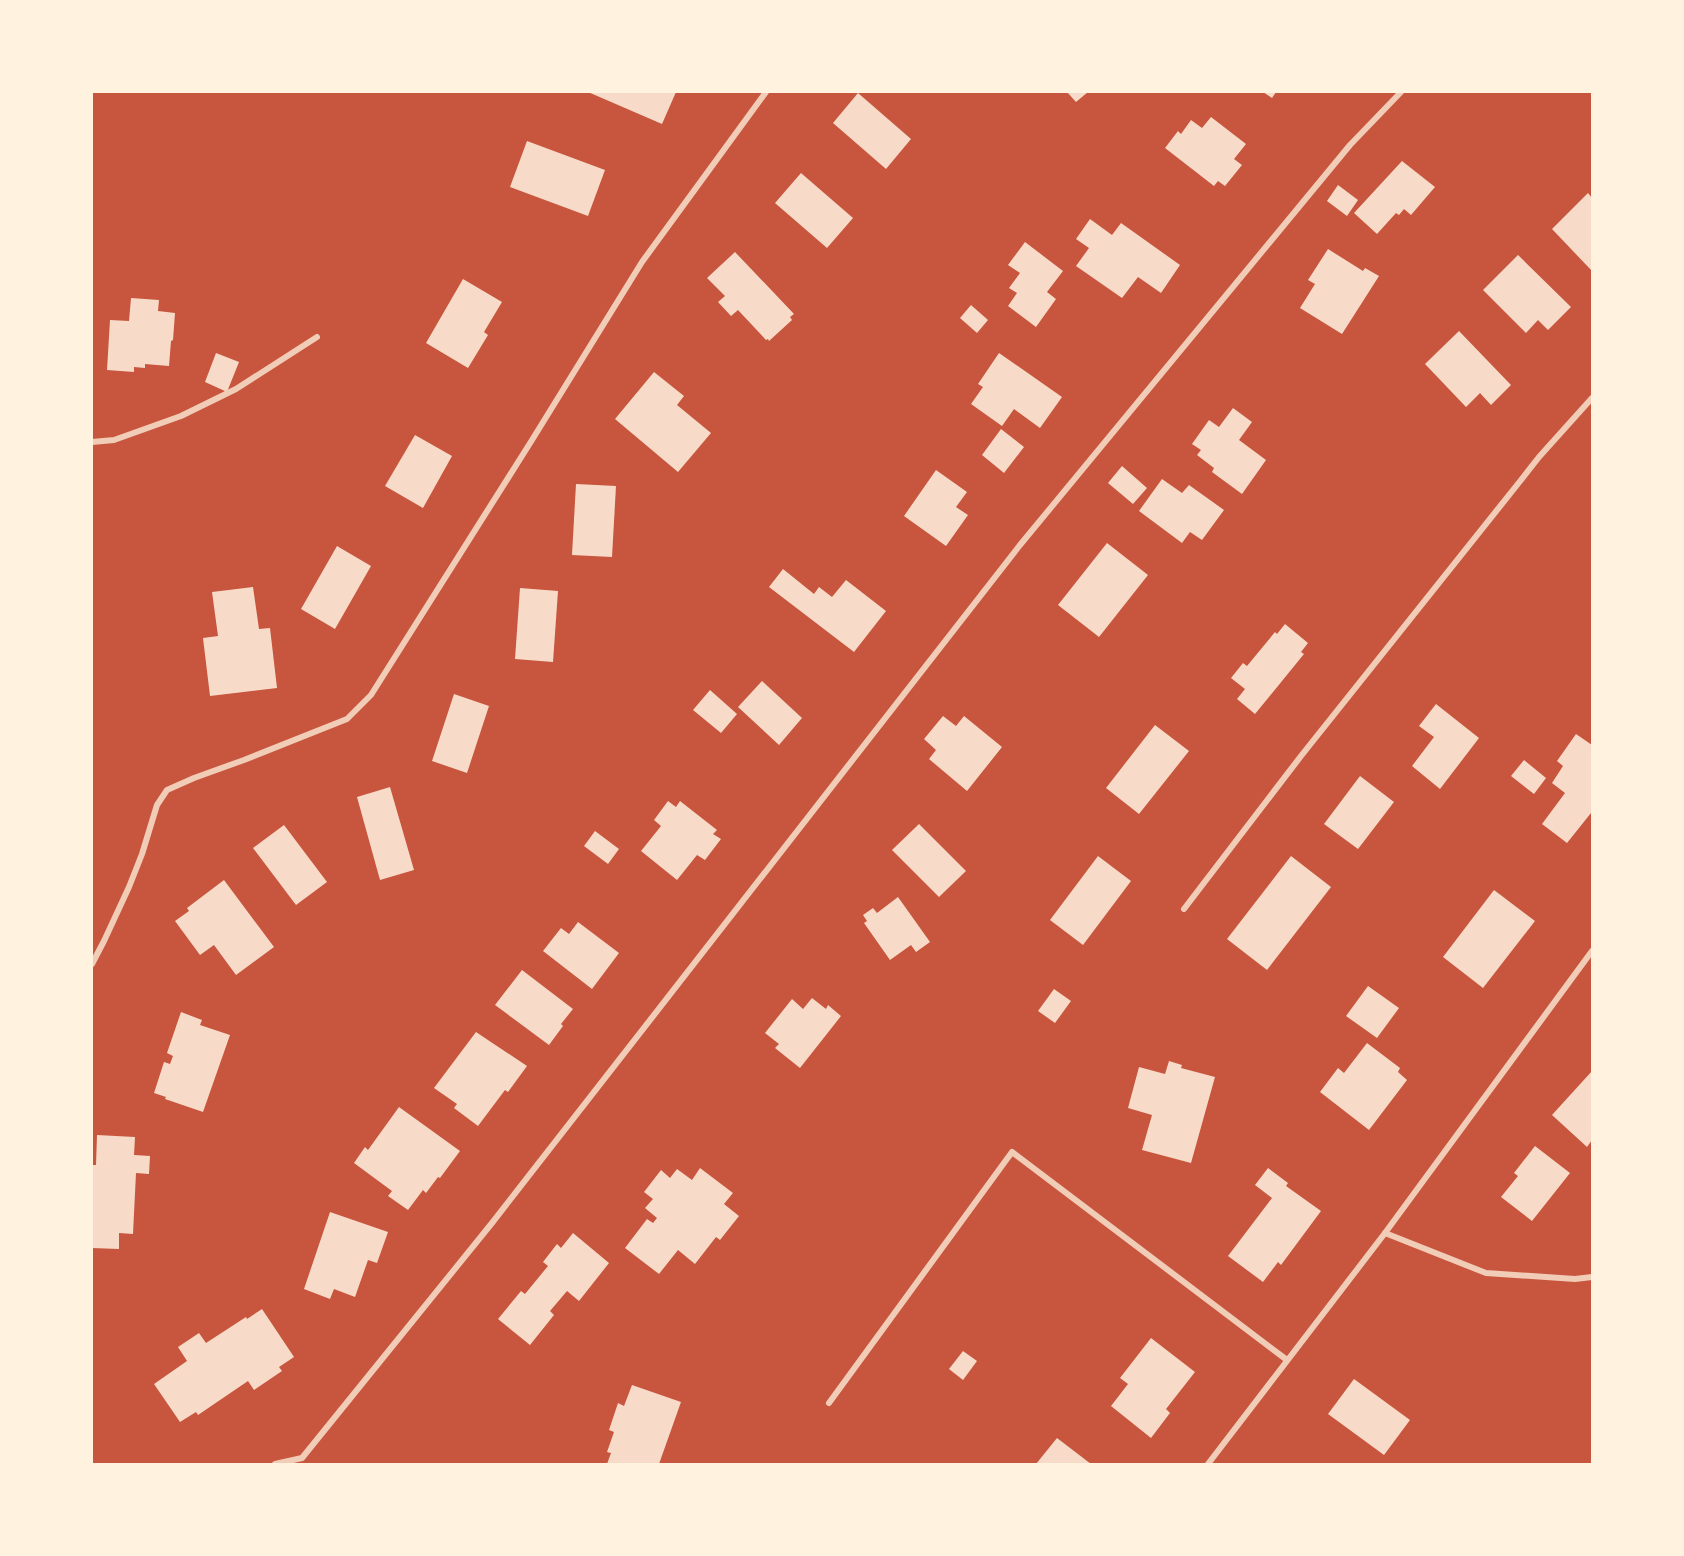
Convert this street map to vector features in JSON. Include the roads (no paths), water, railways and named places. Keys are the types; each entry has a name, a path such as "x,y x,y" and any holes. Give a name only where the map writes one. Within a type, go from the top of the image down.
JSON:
{"street":[{"path":"92,964 129,887 142,854 151,820 167,790 347,719 371,695 642,262 766,92"},
{"path":"275,1464 302,1458 492,1223 1020,545 1350,144 1401,92"},
{"path":"92,442 114,440 181,416 236,389 317,337"},
{"path":"1184,909 1301,756 1539,457 1593,398"},
{"path":"1208,1464 1385,1233 1593,951"},
{"path":"829,1403 1012,1152 1287,1360"},
{"path":"1385,1233 1486,1273 1575,1279 1593,1277"}]}
